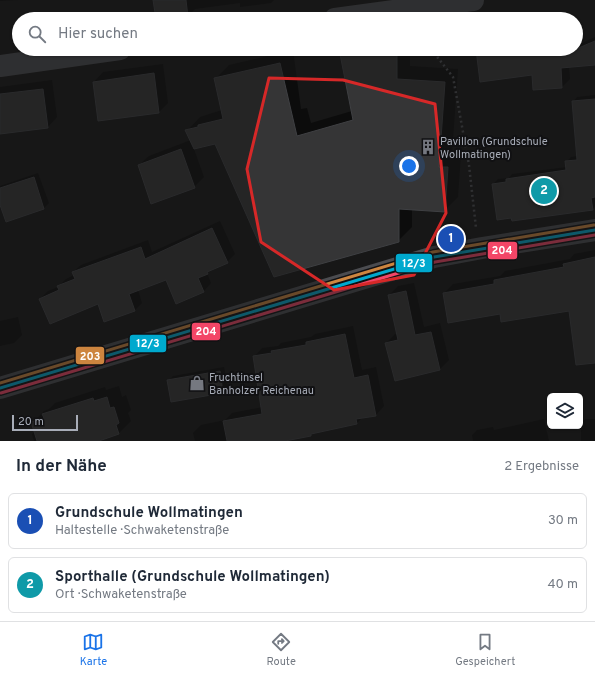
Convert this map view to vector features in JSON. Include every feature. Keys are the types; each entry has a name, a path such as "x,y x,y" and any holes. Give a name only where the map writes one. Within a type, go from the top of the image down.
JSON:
{"street":[{"path":"374,12 418,4 473,0"},
{"path":"0,66 71,56"},
{"path":"0,388 434,257 595,230"}],"path":[{"path":"436,56 453,77 469,165 476,228 482,248"}],"highlighted area":[{"path":"269,78 343,80 435,104 446,213 414,275 334,290 261,242 247,169"}],"building":[{"path":"153,0 186,0 187,12 155,12"},
{"path":"595,41 595,65 561,68 562,88 533,90 532,75 480,82 477,56 583,56 583,46"},
{"path":"340,56 397,56 397,79 445,82 439,167 448,167 445,212 399,209 399,242 274,277 215,144 194,149 185,130 223,119 214,78 280,63 297,136 353,120"},
{"path":"154,73 159,113 98,121 93,82"},
{"path":"43,89 48,128 0,134 0,94"},
{"path":"595,99 595,197 591,198 593,210 512,221 511,218 497,220 492,184 506,182 506,179 566,170 565,161 577,160 572,101"},
{"path":"181,149 195,188 151,204 138,165"},
{"path":"34,177 44,209 6,222 0,205 0,188"},
{"path":"212,228 228,263 207,272 208,274 198,278 204,292 176,304 166,280 129,294 135,311 104,322 98,304 50,324 39,299 59,290 57,286 75,279 72,272 141,247 145,259"},
{"path":"595,257 595,363 576,365 569,311 501,322 500,314 448,323 443,293 494,284 494,280 564,267 563,264"},
{"path":"406,291 415,335 431,332 440,370 395,381 385,343 398,340 388,295"},
{"path":"345,334 354,378 368,375 376,416 356,419 357,424 285,441 227,441 223,421 262,414 253,356 272,353 271,351 306,345 306,342"},
{"path":"220,371 223,393 171,402 167,380"},
{"path":"107,397 110,408 114,407 119,423 116,425 119,434 99,441 37,441 31,422 44,418 42,414 93,398 94,401"}],"transit line":[{"name":"203","path":"0,383 433,252 594,225"},
{"name":"12/3","path":"0,388 434,257 595,230"},
{"name":"204","path":"1,393 435,262 595,235"}],"place":[{"name":"Pavillon (Grundschule Wollmatingen)","path":"428,147"},
{"name":"Sporthalle (Grundschule Wollmatingen)","path":"544,191"},
{"name":"Grundschule Wollmatingen","path":"451,239"},
{"name":"Fruchtinsel Banholzer Reichenau","path":"197,383"}]}
